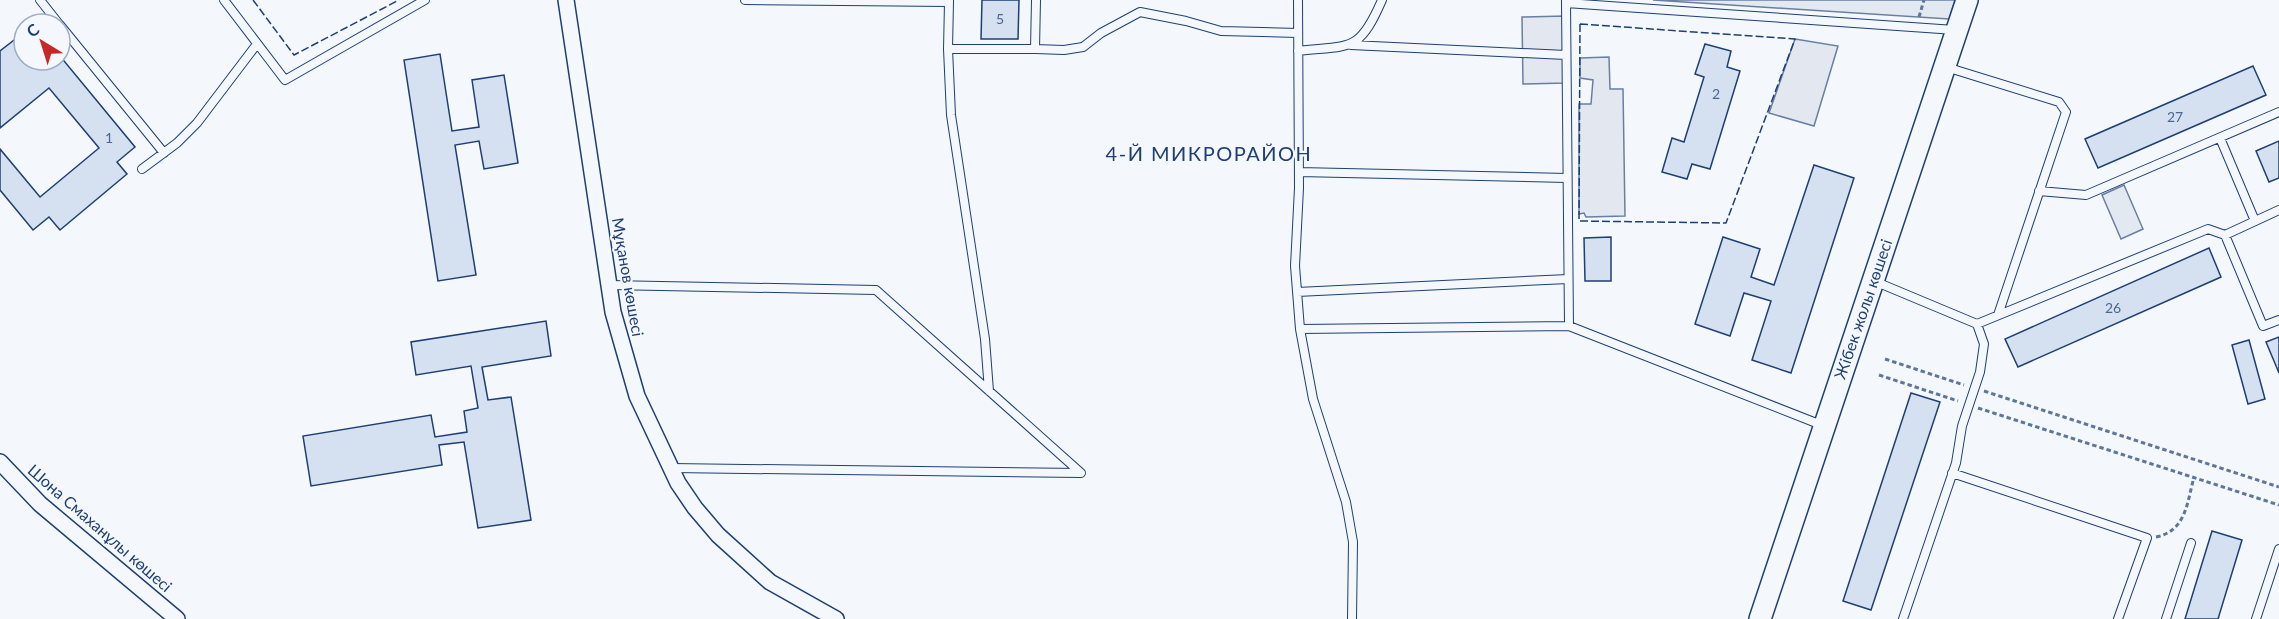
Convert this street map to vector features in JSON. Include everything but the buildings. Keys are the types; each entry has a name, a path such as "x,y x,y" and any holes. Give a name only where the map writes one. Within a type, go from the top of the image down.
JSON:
{"main road":[{"name":"Жібек жолы көшесі","path":"1760,619 1967,0"}],"street":[{"name":"Мұқанов көшесі","path":"566,0 613,312 637,396 678,483 718,535 770,582 836,619"},
{"name":"Шона Смаханұлы көшесі","path":"0,462 40,504 177,619"}],"lane":[{"path":"40,0 50,12"},
{"path":"224,0 285,80 425,0"},
{"path":"745,0 949,1 948,49 951,115 986,339 989,391"},
{"path":"1035,48 1036,0"},
{"path":"1298,0 1299,172 1295,266 1300,329 1313,399 1346,502 1353,542 1352,619"},
{"path":"1351,45 1372,24 1382,0"},
{"path":"1660,0 1660,11"},
{"path":"1569,326 1566,2 1660,11 1956,30"},
{"path":"948,49 1064,50 1083,46 1101,33 1140,12 1221,30 1298,33"},
{"path":"72,39 164,153"},
{"path":"142,169 177,143 197,123 257,44"},
{"path":"1298,51 1351,45 1566,55"},
{"path":"1944,66 2059,102 2066,112 1998,315"},
{"path":"2039,191 2086,195 2279,112"},
{"path":"2220,138 2255,221"},
{"path":"1299,172 1567,177"},
{"path":"1873,280 1977,324 2208,229 2225,235 2279,210"},
{"path":"2225,235 2263,326 2279,320"},
{"path":"1297,292 1568,279"},
{"path":"609,285 876,290 1081,473 671,468"},
{"path":"1903,619 1952,473 1962,426 1980,372 1984,344 1977,324"},
{"path":"1300,329 1569,326 1824,426"},
{"path":"1952,473 2146,538 2118,619"},
{"path":"2166,619 2191,543"},
{"path":"2256,619 2279,549"}],"path":[{"path":"1916,27 1924,0"},
{"path":"1885,359 2279,487"},
{"path":"1879,375 2279,505"},
{"path":"2146,538 2163,535 2178,526 2194,477"}],"shaded area":[{"path":"1653,0 1955,0 1949,19"},
{"path":"1565,16 1566,83 1523,84 1522,17"},
{"path":"1795,39 1838,46 1814,126 1769,113"},
{"path":"1609,57 1610,89 1623,89 1625,216 1586,217 1584,213 1579,214 1579,104 1591,104 1593,80 1580,78 1580,58"},
{"path":"2124,185 2143,229 2121,239 2102,195"}],"fence":[{"path":"253,0 294,55 399,0"},
{"path":"1580,24 1795,39 1726,223 1579,221 1580,24"}],"district":[{"name":"4-Й МИКРОРАЙОН","path":"1209,154"}]}
